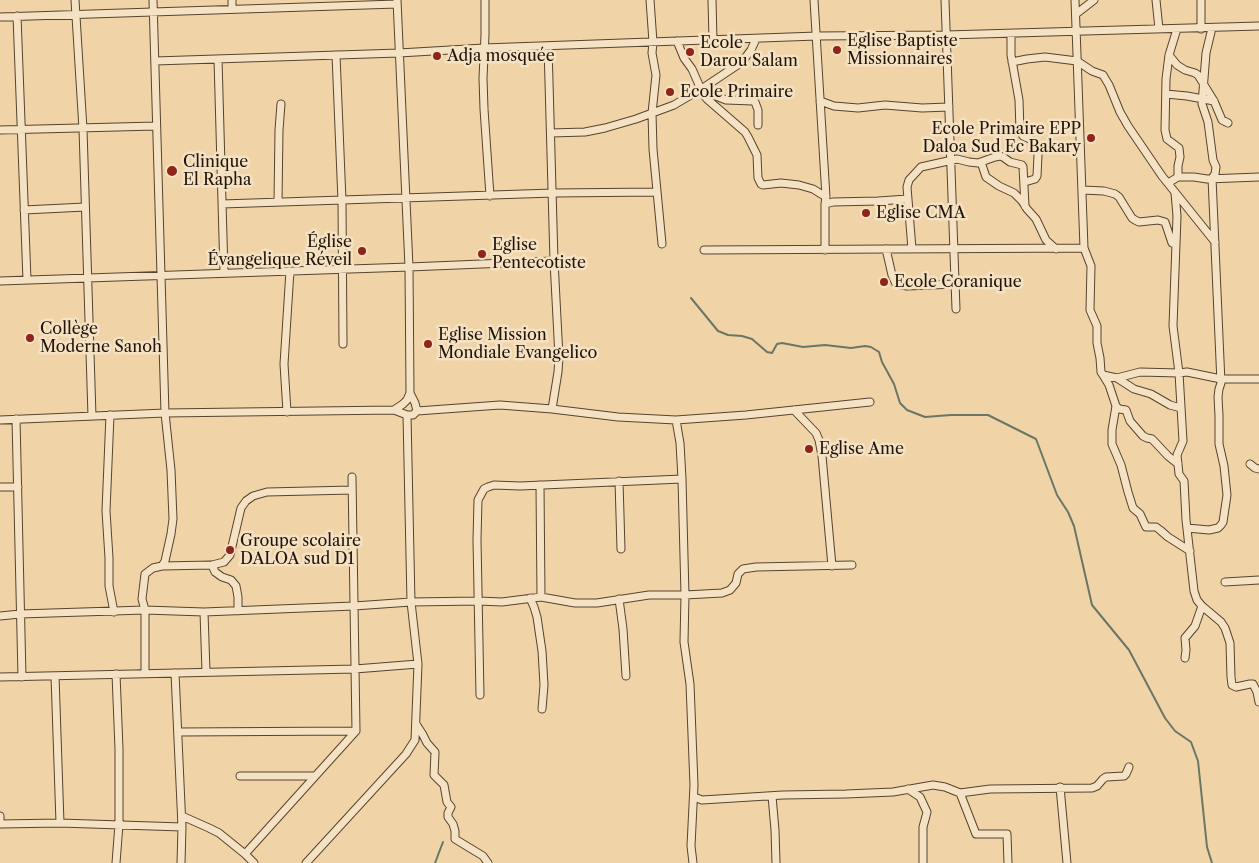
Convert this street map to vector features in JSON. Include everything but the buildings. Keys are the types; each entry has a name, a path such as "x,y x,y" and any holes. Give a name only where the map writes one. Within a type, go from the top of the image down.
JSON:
{"street":[{"path":"76,0 83,128 92,416"},
{"path":"154,0 165,413 172,470 173,519 168,550 162,566"},
{"path":"232,0 232,9"},
{"path":"485,0 484,109 490,196"},
{"path":"650,0 652,53 656,75 652,113 653,149 662,244"},
{"path":"712,0 714,40"},
{"path":"814,0 825,201 825,250"},
{"path":"944,0 956,309"},
{"path":"1075,0 1084,248 1091,266 1090,310 1097,326 1100,368 1109,385 1116,406 1112,444 1121,465 1133,508 1140,514 1146,527 1156,527 1190,551"},
{"path":"1076,14 1094,0"},
{"path":"1156,0 1159,28"},
{"path":"1201,0 1201,29"},
{"path":"0,17 397,2 409,267 410,393 407,400 394,410"},
{"path":"17,16 27,280"},
{"path":"155,61 816,36 1011,34 1259,26"},
{"path":"1187,528 1214,530 1221,525 1227,495 1224,466 1219,444 1218,398 1221,379 1212,178 1216,167 1211,152 1208,122 1203,110 1206,53 1212,28"},
{"path":"1177,29 1169,55 1164,130 1167,139 1179,148 1178,177"},
{"path":"1011,34 1012,62 1019,100 1020,131 1023,136 1035,143 1038,155 1037,176 1035,179 1024,182"},
{"path":"551,133 585,132 604,128 674,105 702,91 742,62 756,39"},
{"path":"677,41 702,91 748,137 757,155 758,178 761,184 781,183 813,189 825,201 833,202 908,199"},
{"path":"548,46 554,261 559,357 552,409"},
{"path":"336,55 342,201 343,344"},
{"path":"1169,55 1185,70 1198,75 1214,101 1222,120 1228,123"},
{"path":"1012,62 1045,58 1077,61 1105,77 1128,126 1162,176 1215,242"},
{"path":"218,59 224,273"},
{"path":"702,91 726,100 755,102 758,110 758,125"},
{"path":"1166,94 1214,101"},
{"path":"820,102 834,106 858,108 885,105 922,108 949,107"},
{"path":"278,202 281,104"},
{"path":"0,130 156,126"},
{"path":"912,249 908,180 921,167 957,159 974,163 1000,156 1010,162 1022,165 1024,169 1026,206"},
{"path":"981,162 986,177 1019,197 1036,220 1046,240 1056,248"},
{"path":"1168,183 1178,177 1207,179 1259,177"},
{"path":"1082,190 1104,191 1115,194 1119,197 1132,218 1139,222 1158,220 1165,222 1172,243 1176,244"},
{"path":"222,204 553,193 657,192"},
{"path":"1175,192 1177,216 1173,326 1179,373 1183,441 1177,455 1178,474 1184,481 1194,591 1197,600 1221,622 1228,634 1232,685 1240,687 1252,684 1257,692 1259,702"},
{"path":"24,210 85,207"},
{"path":"704,250 1084,248"},
{"path":"886,249 896,284 908,286 955,284"},
{"path":"0,281 554,261"},
{"path":"287,412 284,364 290,271"},
{"path":"1117,378 1140,372 1189,372 1210,378 1259,379"},
{"path":"1103,375 1117,378 1134,389 1151,394 1170,405 1181,408"},
{"path":"410,393 417,412"},
{"path":"0,420 165,413 394,410 407,415 417,412 500,406 552,409 618,417 676,420 870,402"},
{"path":"1116,406 1119,409 1126,410 1130,421 1142,436 1153,440 1178,464"},
{"path":"794,410 816,433 819,440 832,566"},
{"path":"110,415 106,512 109,558 108,580 114,612"},
{"path":"306,863 406,754 414,740 418,664 411,602 407,415"},
{"path":"16,419 22,676"},
{"path":"676,420 680,443 682,478 685,595 684,642 690,684 694,785 691,846 693,863"},
{"path":"1250,464 1259,469"},
{"path":"245,854 356,731 352,477"},
{"path":"480,695 477,540 478,500 480,495 488,487 494,485 520,486 682,478"},
{"path":"618,481 621,549"},
{"path":"540,485 541,597"},
{"path":"0,487 18,487"},
{"path":"145,673 145,610 142,599 145,574 153,568 162,566 212,565 224,562 230,555 241,508 253,496 268,492 352,490"},
{"path":"212,565 215,572 231,580 236,586 238,610"},
{"path":"0,616 145,610 204,612 411,602 502,602 541,597 585,603 656,594 722,593 730,590 736,583 738,574 743,569 756,567 852,565"},
{"path":"1225,582 1259,580"},
{"path":"530,598 536,612 542,652 544,685 542,709"},
{"path":"619,599 626,676"},
{"path":"1185,658 1185,638 1195,626 1202,606"},
{"path":"204,612 206,672"},
{"path":"0,677 355,669 418,664"},
{"path":"175,673 182,816 181,863"},
{"path":"116,674 119,749 119,824 116,863"},
{"path":"55,676 60,823"},
{"path":"416,723 427,743 435,752 434,775 444,785 447,802 451,807 448,817 456,831 455,839 483,856 488,863"},
{"path":"178,732 356,731"},
{"path":"694,797 702,800 893,792 933,785 945,786 960,793 990,789 1094,788 1104,778 1124,776 1129,767"},
{"path":"240,776 315,776"},
{"path":"1060,788 1067,863"},
{"path":"908,790 920,797 927,812 923,827 923,863"},
{"path":"960,793 976,834 1007,834 1008,863"},
{"path":"772,796 776,863"},
{"path":"0,816 0,824 60,823 182,827"},
{"path":"182,816 219,833 254,863"}],"waterway":[{"path":"691,298 718,331 728,335 752,339 767,352 772,353 777,344 782,343 803,347 825,345 851,348 871,347 879,352 882,362 894,384 900,403 907,410 925,417 988,415 1036,439 1057,495 1074,526 1092,605 1129,650 1165,718 1175,731 1191,742 1198,761 1207,847 1212,863"},
{"path":"435,863 443,842"}],"place":[{"name":"Eglise Baptiste Missionnaires","path":"837,50"},
{"name":"Ecole Darou Salam","path":"690,52"},
{"name":"Adja mosquée","path":"437,56"},
{"name":"Ecole Primaire","path":"670,92"},
{"name":"Ecole Primaire EPP Daloa Sud Ec Bakary","path":"1091,138"},
{"name":"Clinique El Rapha","path":"172,171"},
{"name":"Eglise CMA","path":"866,213"},
{"name":"Église Évangelique Réveil","path":"362,251"},
{"name":"Eglise Pentecotiste","path":"482,254"},
{"name":"Ecole Coranique","path":"884,282"},
{"name":"Collège Moderne Sanoh","path":"30,338"},
{"name":"Eglise Mission Mondiale Evangelico","path":"428,344"},
{"name":"Eglise Ame","path":"809,449"},
{"name":"Groupe scolaire DALOA sud D1","path":"230,550"}]}
